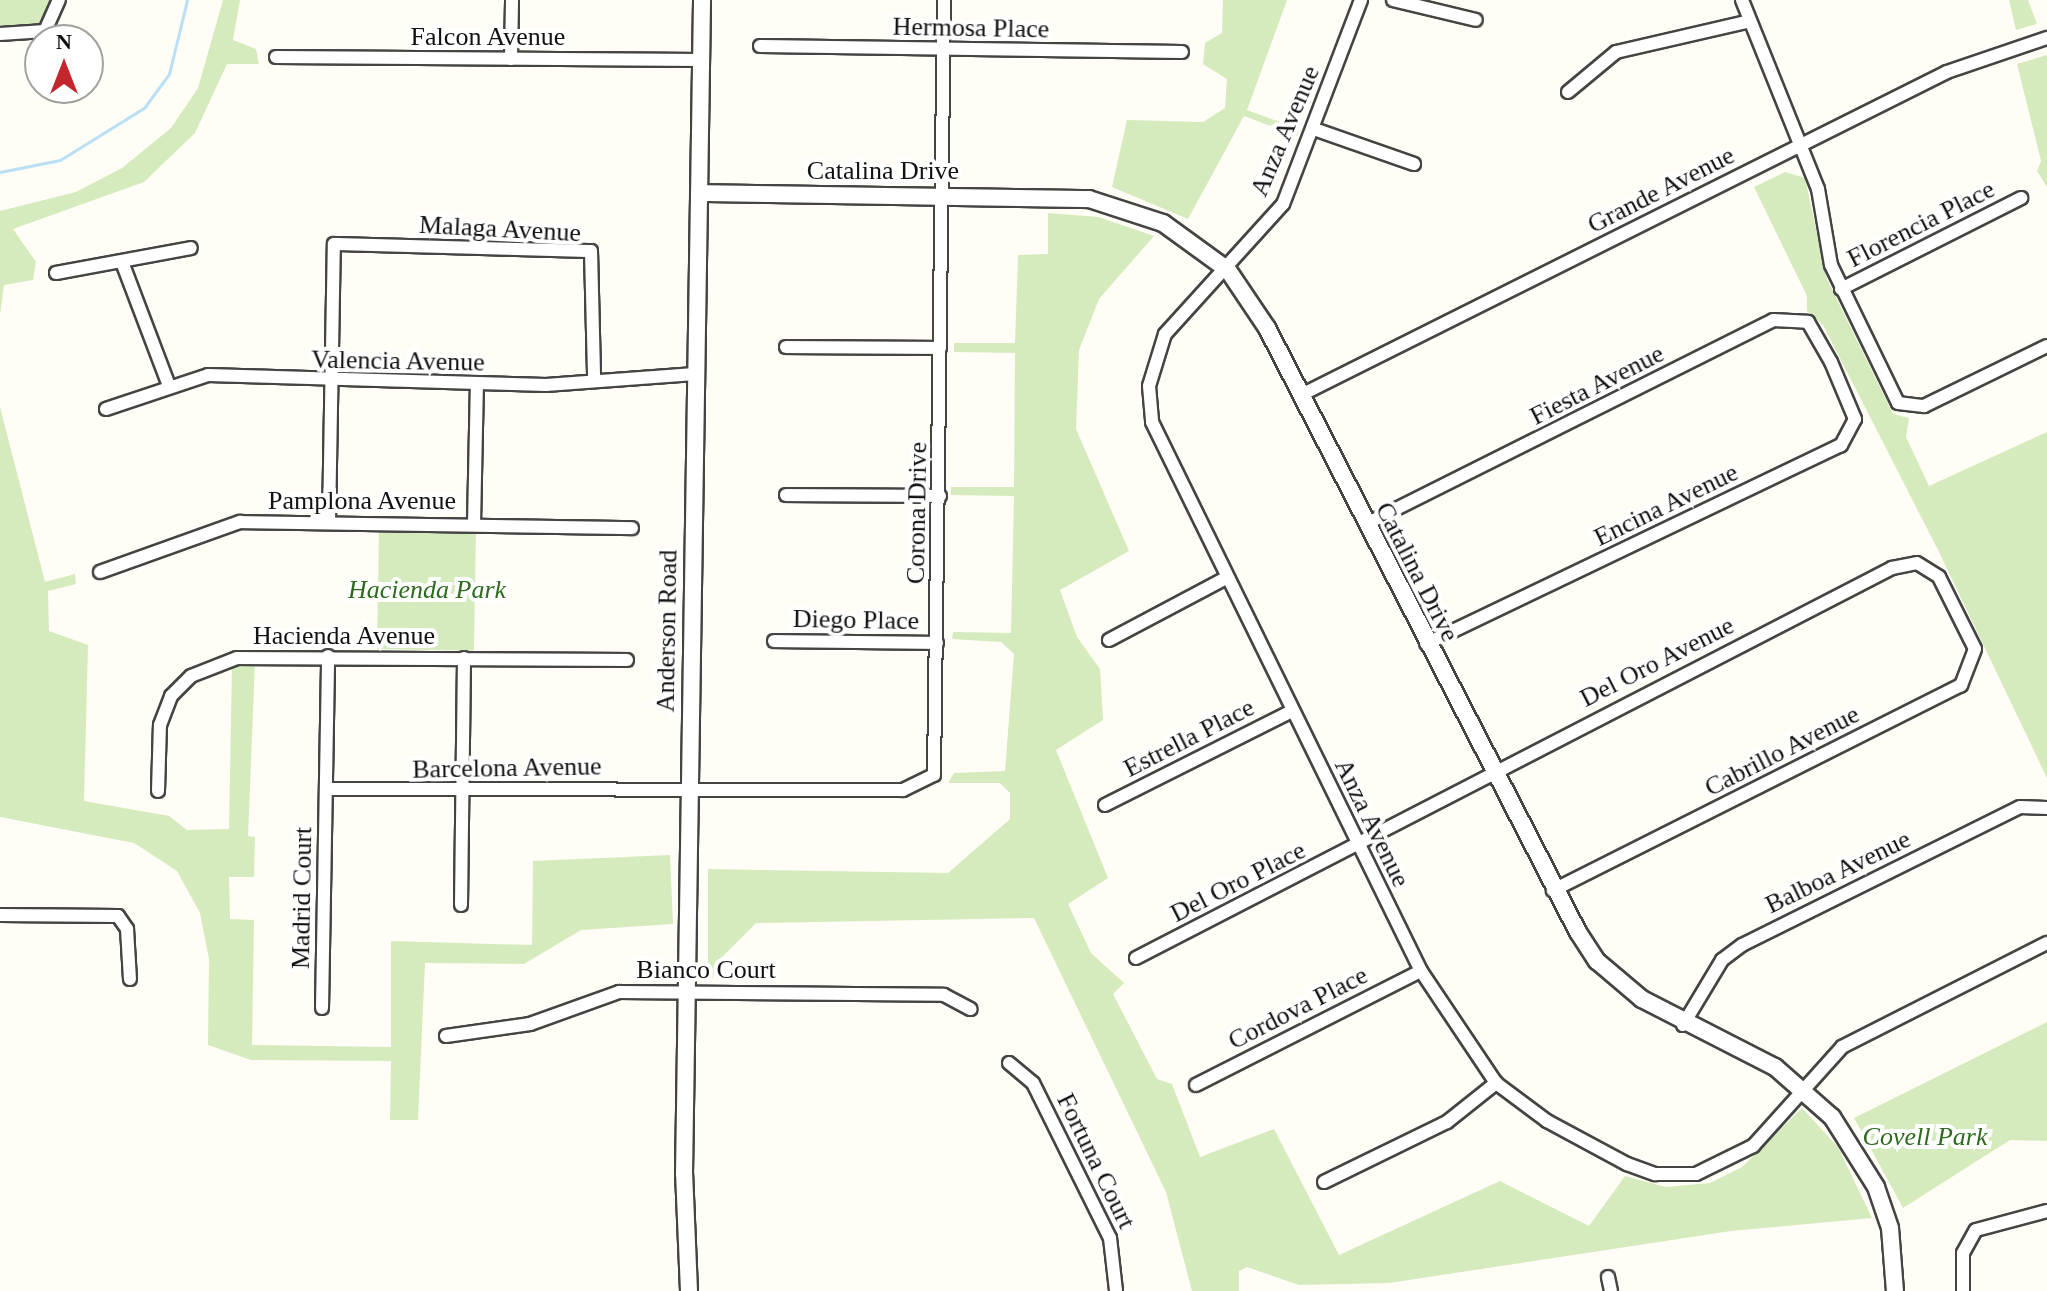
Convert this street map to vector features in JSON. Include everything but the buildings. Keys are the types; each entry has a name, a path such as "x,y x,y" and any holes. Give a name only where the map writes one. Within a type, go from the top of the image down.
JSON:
{"street":[{"path":"0,34 45,31 59,0"},
{"path":"511,59 512,0"},
{"name":"Anderson Road","path":"689,1291 684,1263 688,787 702,0"},
{"name":"Corona Drive","path":"688,787 925,785 937,763 944,0"},
{"name":"Anza Avenue","path":"1361,0 1283,204 1228,270 1165,334 1149,386 1152,422 1224,579 1421,971 1496,1083 1547,1121 1655,1174 1727,1163 1753,1146 1801,1086 1842,1047 2047,943"},
{"path":"1393,0 1476,20"},
{"path":"1742,0 1746,22 1818,189 1841,289 1893,396 1909,408 2047,346"},
{"path":"1568,92 1616,52 1746,22"},
{"name":"Grande Avenue","path":"1301,395 1947,72 2047,38"},
{"name":"Hermosa Place","path":"760,46 1182,52"},
{"name":"Falcon Avenue","path":"276,57 701,60"},
{"path":"1314,129 1414,164"},
{"name":"Catalina Drive","path":"699,193 942,195 1116,204 1163,223 1228,270 1301,395 1490,772 1553,890 1597,961 1683,1025 1745,1050 1801,1086 1853,1144 1876,1187 1890,1228 1895,1291"},
{"name":"Florencia Place","path":"1841,289 2021,198"},
{"name":"Malaga Avenue","path":"331,381 334,244 591,251 594,377"},
{"path":"56,273 191,248"},
{"path":"122,262 168,383"},
{"name":"Fiesta Avenue","path":"1366,524 1773,320 1808,322 1831,362"},
{"path":"786,347 940,348"},
{"name":"Encina Avenue","path":"1426,644 1841,445 1855,419 1831,362"},
{"name":"Valencia Avenue","path":"106,409 168,383 208,375 477,384 695,374"},
{"path":"329,522 331,381"},
{"path":"474,524 477,384"},
{"path":"786,495 940,496"},
{"name":"Pamplona Avenue","path":"100,572 226,525 329,522 632,528"},
{"name":"Del Oro Avenue","path":"1357,842 1904,563 1930,567 1958,617"},
{"path":"1109,640 1224,579"},
{"name":"Cabrillo Avenue","path":"1553,890 1961,685 1975,649 1958,617"},
{"name":"Diego Place","path":"774,641 937,643"},
{"name":"Hacienda Avenue","path":"158,791 160,725 171,696 191,676 237,658 328,656 627,660"},
{"name":"Madrid Court","path":"322,1008 328,656"},
{"path":"461,905 464,658"},
{"name":"Estrella Place","path":"1105,805 1292,711"},
{"name":"Barcelona Avenue","path":"326,789 462,793 688,787"},
{"name":"Balboa Avenue","path":"1683,1025 1722,960 1742,945 2020,807 2047,808"},
{"name":"Del Oro Place","path":"1136,958 1357,842"},
{"path":"0,915 118,916 127,929 130,979"},
{"name":"Cordova Place","path":"1196,1085 1421,971"},
{"name":"Bianco Court","path":"446,1036 530,1024 603,993 687,991 944,995 970,1009"},
{"name":"Fortuna Court","path":"1009,1063 1033,1083 1110,1238 1116,1291"},
{"path":"1324,1182 1447,1122 1496,1083"},
{"path":"1963,1291 1963,1253 1976,1230 2047,1211"},
{"name":"Anderson Road","path":"677,1291 684,1263"},
{"path":"1608,1277 1611,1291"}],"green space":[{"path":"0,0 54,0 44,24 0,28"},
{"path":"223,0 240,0 233,40 256,49 259,64 227,64 195,133 144,182 13,229 36,262 33,280 4,285 0,315 0,211 76,192 122,168 171,128 198,88"},
{"path":"1223,0 1287,0 1247,110 1299,129 1297,136 1244,116 1188,219 1112,187 1127,120 1203,122 1225,108 1227,79 1203,64 1205,43 1222,33"},
{"path":"2009,0 2028,0 2037,24 2016,30"},
{"path":"2047,55 2047,187 2037,171 2041,161 2017,64"},
{"path":"1785,172 1805,178 1827,279 1893,414 1909,418 1906,437 1929,486 2047,432 2047,778 1938,550 1823,325 1807,311 1807,296 1754,187"},
{"path":"1048,213 1099,217 1154,236 1099,299 1079,350 1076,429 1129,551 1060,590 1077,637 1100,669 1103,720 1056,750 1108,878 1068,904 1091,953 1124,983 1113,994 1157,1079 1172,1084 1200,1157 1274,1129 1339,1255 1500,1181 1589,1226 1625,1176 1666,1187 1710,1183 1742,1167 1802,1108 1838,1147 1872,1218 1731,1231 1389,1283 1299,1285 1247,1267 1239,1271 1239,1291 1192,1291 1166,1192 1034,918 756,923 718,961 712,979 708,975 708,869 948,873 1010,819 1010,793 1000,783 948,783 954,773 1005,771 1014,654 1001,642 952,639 953,632 1011,633 1014,496 951,495 951,487 1014,487 1015,353 954,352 954,343 1015,343 1018,255 1048,254"},
{"path":"0,407 45,582 75,574 76,584 48,591 49,631 88,645 84,801 169,816 187,830 229,829 232,665 255,663 248,836 255,837 254,877 229,877 230,919 254,920 252,1045 391,1047 391,941 532,945 533,861 670,855 673,924 581,930 524,964 425,963 418,1120 390,1120 391,1061 251,1060 208,1045 209,959 200,913 177,871 134,843 0,817"},
{"name":"Hacienda Park","path":"379,531 476,533 474,651 377,649"},
{"name":"Covell Park","path":"2047,1022 2047,1141 2010,1140 1903,1208 1854,1118"}],"waterway":[{"path":"0,172 60,160 144,108 169,74 187,0"}]}
